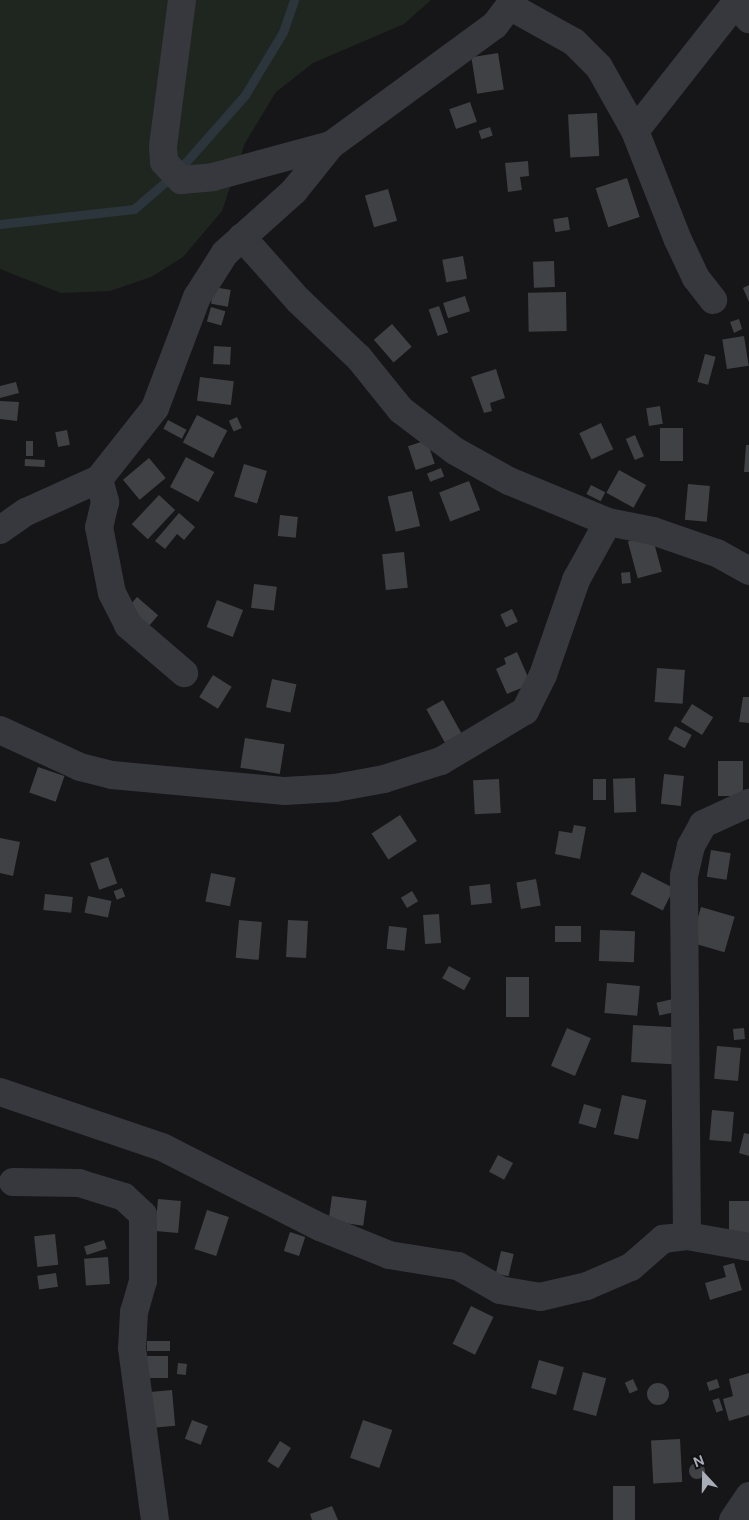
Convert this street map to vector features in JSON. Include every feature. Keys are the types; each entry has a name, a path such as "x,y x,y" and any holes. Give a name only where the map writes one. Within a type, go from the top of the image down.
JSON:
{"street":[{"path":"182,0 173,171 213,177 331,145"},
{"path":"0,530 26,512 99,479 155,408 198,297 225,253 294,191 331,145 495,25 513,3 574,42 599,67 635,131 678,240 696,278 714,300"},
{"path":"635,131 741,8"},
{"path":"242,237 298,300 359,358 401,410 455,451 509,481 608,522 652,531 708,550 749,571"},
{"path":"99,479 104,502 99,527 112,593 128,625 184,673"},
{"path":"0,730 80,767 112,775 286,791 335,788 384,779 441,762 525,711 543,675 576,580 608,522"},
{"path":"687,1236 684,876 691,846 703,824 749,803"},
{"path":"0,1092 162,1147 320,1227 388,1256 458,1266 500,1290 540,1297 587,1286 630,1267 663,1239 687,1236 749,1247"},
{"path":"12,1182 79,1183 124,1198 143,1215 142,1281 134,1312 132,1348 155,1520"},
{"path":"733,1520 749,1496"}],"shaded area":[{"path":"0,0 431,0 404,24 313,63 276,92 245,143 222,211 183,257 151,277 110,291 61,293 0,269"}],"building":[{"path":"498,53 504,90 477,94 471,57"},
{"path":"470,102 477,122 456,129 449,109"},
{"path":"597,113 599,156 570,157 568,115"},
{"path":"490,127 493,136 481,139 479,131"},
{"path":"528,161 529,176 520,177 522,190 508,192 505,163"},
{"path":"627,178 640,217 608,227 596,188"},
{"path":"388,189 397,221 374,227 365,196"},
{"path":"568,217 570,230 555,232 553,219"},
{"path":"463,256 467,279 446,282 442,260"},
{"path":"554,261 555,287 534,288 533,262"},
{"path":"749,285 749,302 743,288"},
{"path":"214,287 231,290 228,307 211,304"},
{"path":"566,292 567,331 529,332 528,293"},
{"path":"465,296 470,311 448,318 443,303"},
{"path":"439,306 448,332 438,336 429,310"},
{"path":"211,307 225,311 221,326 207,321"},
{"path":"739,319 742,329 734,333 730,322"},
{"path":"392,324 412,347 394,362 374,340"},
{"path":"744,336 749,366 727,369 722,339"},
{"path":"214,346 231,347 230,365 213,364"},
{"path":"705,354 716,357 708,385 697,382"},
{"path":"496,369 505,398 490,403 492,411 484,413 471,377"},
{"path":"200,377 234,381 231,405 197,401"},
{"path":"16,382 19,393 0,398 0,386"},
{"path":"0,401 19,402 17,421 0,419"},
{"path":"660,406 663,424 649,426 646,408"},
{"path":"197,415 227,430 213,458 183,443"},
{"path":"237,417 242,428 234,432 229,421"},
{"path":"168,420 187,430 182,439 163,429"},
{"path":"601,423 613,449 592,459 579,433"},
{"path":"660,428 683,428 683,461 660,461"},
{"path":"67,430 70,445 58,447 55,432"},
{"path":"635,435 644,456 635,460 626,439"},
{"path":"427,440 435,464 416,470 408,446"},
{"path":"26,441 33,441 33,456 26,456"},
{"path":"746,445 749,445 749,472 744,472"},
{"path":"186,457 214,472 198,502 170,487"},
{"path":"149,458 166,478 140,500 123,480"},
{"path":"25,459 45,460 45,467 25,466"},
{"path":"244,464 267,471 257,504 234,497"},
{"path":"441,468 444,476 430,482 427,473"},
{"path":"619,470 646,485 634,508 606,493"},
{"path":"469,481 480,510 450,521 439,492"},
{"path":"688,484 710,486 707,522 685,520"},
{"path":"591,485 605,492 601,501 586,494"},
{"path":"412,491 420,526 396,532 388,497"},
{"path":"159,495 175,510 148,539 132,524"},
{"path":"179,513 195,527 184,540 177,534 165,549 155,541"},
{"path":"280,515 298,517 296,538 278,536"},
{"path":"652,535 662,572 638,578 628,541"},
{"path":"404,552 408,588 386,590 382,554"},
{"path":"630,572 631,583 622,584 621,573"},
{"path":"254,584 277,587 274,611 251,608"},
{"path":"137,597 158,615 148,627 127,609"},
{"path":"217,600 243,610 233,637 207,627"},
{"path":"512,609 518,622 506,627 500,614"},
{"path":"517,652 531,684 507,694 496,669 506,664 504,658"},
{"path":"657,668 685,670 683,704 655,702"},
{"path":"213,675 232,687 218,709 199,697"},
{"path":"272,679 296,684 290,713 266,707"},
{"path":"743,697 749,697 749,723 739,722"},
{"path":"443,700 461,733 445,742 426,709"},
{"path":"692,704 713,717 702,735 681,722"},
{"path":"675,726 692,735 685,748 668,739"},
{"path":"245,738 285,744 280,774 240,768"},
{"path":"718,761 743,761 743,796 718,796"},
{"path":"38,767 64,776 56,802 29,793"},
{"path":"664,774 684,776 681,806 661,804"},
{"path":"635,778 636,812 614,813 613,779"},
{"path":"499,779 501,813 475,814 473,780"},
{"path":"593,779 606,779 606,800 593,800"},
{"path":"400,815 417,841 388,860 371,834"},
{"path":"574,825 586,827 580,859 555,854 559,831 572,833"},
{"path":"0,838 20,842 13,876 0,873"},
{"path":"711,850 731,853 727,880 707,877"},
{"path":"108,857 117,883 99,890 90,863"},
{"path":"642,872 674,888 663,911 631,894"},
{"path":"211,873 236,878 230,906 205,901"},
{"path":"536,879 541,906 521,909 516,882"},
{"path":"490,884 492,903 471,905 469,886"},
{"path":"122,888 125,896 117,900 114,891"},
{"path":"412,891 418,901 407,908 401,898"},
{"path":"45,894 73,897 71,913 43,910"},
{"path":"88,896 111,901 108,918 84,913"},
{"path":"701,907 735,917 724,952 691,943"},
{"path":"439,914 441,943 425,944 423,915"},
{"path":"239,920 262,922 259,960 236,958"},
{"path":"288,920 308,921 306,958 286,957"},
{"path":"389,926 407,928 404,951 387,949"},
{"path":"555,926 581,926 581,942 555,942"},
{"path":"600,930 635,931 634,962 599,961"},
{"path":"449,966 471,978 464,990 442,978"},
{"path":"506,977 529,977 529,1017 506,1017"},
{"path":"607,983 640,986 637,1016 604,1013"},
{"path":"673,999 676,1012 659,1015 656,1003"},
{"path":"633,1025 675,1027 673,1064 631,1062"},
{"path":"567,1028 591,1038 575,1076 551,1066"},
{"path":"744,1028 745,1039 734,1040 733,1029"},
{"path":"717,1046 741,1048 738,1081 714,1079"},
{"path":"622,1095 646,1100 638,1139 614,1134"},
{"path":"584,1104 601,1109 596,1128 578,1123"},
{"path":"712,1110 734,1112 731,1142 709,1140"},
{"path":"744,1133 749,1134 749,1156 739,1153"},
{"path":"498,1155 513,1163 504,1180 489,1172"},
{"path":"332,1196 367,1201 363,1226 329,1221"},
{"path":"158,1199 181,1201 178,1233 155,1231"},
{"path":"729,1201 749,1201 749,1236 729,1236"},
{"path":"207,1210 229,1217 216,1256 194,1249"},
{"path":"290,1232 305,1237 299,1256 284,1251"},
{"path":"55,1234 58,1265 37,1267 34,1236"},
{"path":"104,1240 107,1249 87,1255 84,1246"},
{"path":"501,1251 514,1254 508,1276 496,1273"},
{"path":"108,1257 110,1284 86,1286 84,1259"},
{"path":"734,1263 742,1290 710,1300 705,1283 726,1277 723,1266"},
{"path":"56,1273 58,1287 39,1290 37,1276"},
{"path":"471,1306 493,1317 475,1355 453,1344"},
{"path":"147,1341 170,1341 170,1351 147,1351"},
{"path":"144,1356 168,1356 168,1378 144,1378"},
{"path":"539,1360 564,1367 556,1395 531,1388"},
{"path":"178,1363 187,1364 186,1375 177,1374"},
{"path":"583,1372 606,1378 596,1416 573,1410"},
{"path":"749,1373 749,1415 729,1421 723,1399 733,1396 729,1379"},
{"path":"633,1379 638,1390 630,1394 625,1383"},
{"path":"717,1379 720,1388 709,1391 707,1382"},
{"path":"658,1383 666,1386 669,1394 666,1402 658,1405 650,1402 647,1394 650,1386"},
{"path":"172,1390 175,1426 150,1428 147,1392"},
{"path":"719,1398 723,1410 716,1413 712,1400"},
{"path":"192,1420 208,1426 201,1445 185,1439"},
{"path":"363,1420 392,1430 379,1468 350,1458"},
{"path":"680,1439 682,1482 653,1483 651,1441"},
{"path":"280,1441 291,1448 278,1468 267,1461"},
{"path":"697,1463 703,1465 705,1471 703,1477 697,1479 691,1477 689,1471 691,1465"},
{"path":"613,1486 635,1486 635,1520 613,1520"},
{"path":"332,1506 338,1520 312,1520 310,1514"}],"waterway":[{"path":"0,224 134,209 178,171 245,95 283,32 294,0"}]}
